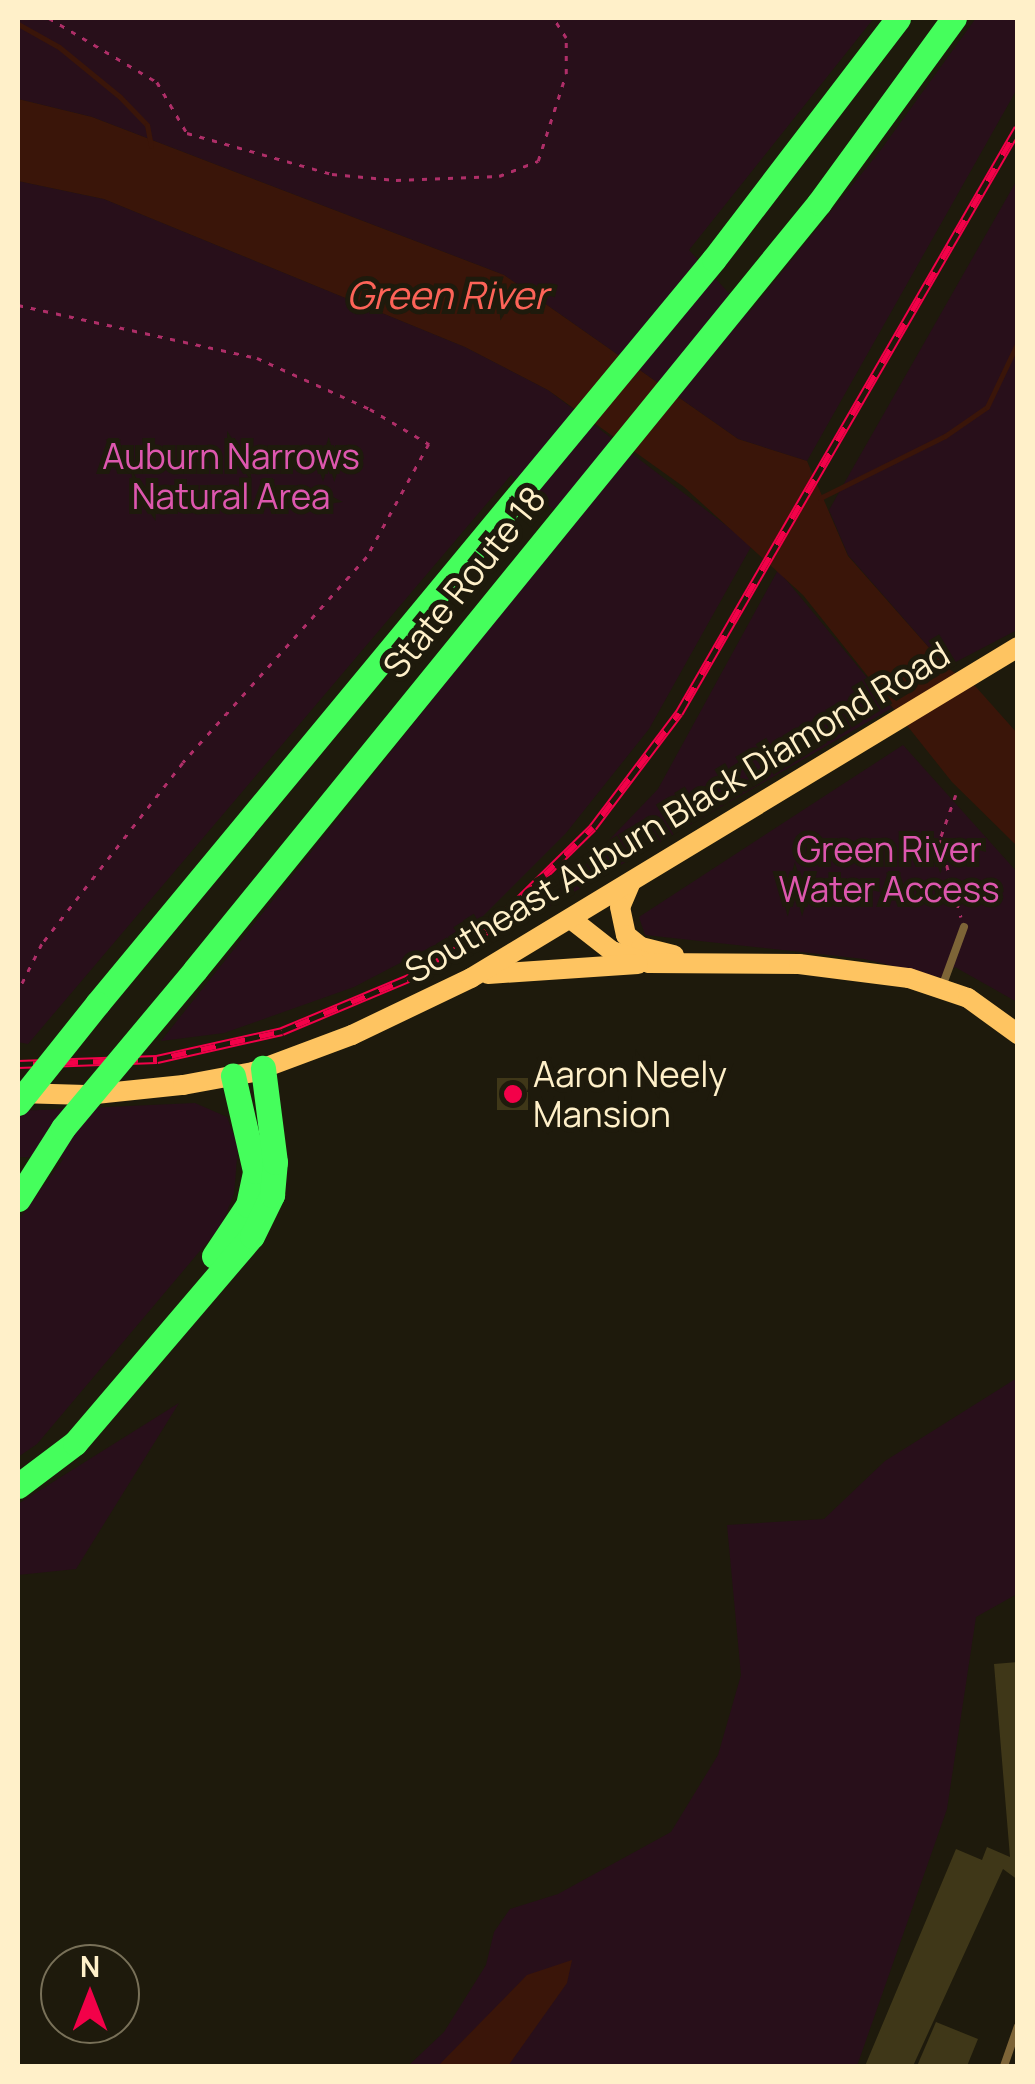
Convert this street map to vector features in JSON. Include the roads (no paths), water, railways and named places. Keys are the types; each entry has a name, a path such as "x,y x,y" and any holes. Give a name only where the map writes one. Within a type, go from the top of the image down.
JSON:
{"highway":[{"name":"State Route 18","path":"18,1104 714,258 898,18"},
{"name":"State Route 18","path":"18,1199 28,1174 64,1128 729,314 954,18"},
{"path":"18,1084 97,1004"},
{"path":"18,1486 75,1443 252,1236 272,1195 275,1162 264,1068"},
{"path":"18,1476 48,1454 240,1222 255,1170 233,1076"}],"main road":[{"name":"Southeast Auburn Black Diamond Road","path":"18,1093 86,1095 233,1076 352,1035 471,978 1015,649"},
{"path":"630,884 620,907 626,935 641,947 729,963"},
{"path":"572,919 612,951 649,963"},
{"path":"471,978 649,963 841,966 942,987 1018,1034"}],"lane":[{"path":"942,987 964,928"},
{"path":"1004,2066 1018,2026"}],"water":[{"name":"Green River","path":"18,99 92,117 504,275 738,439 807,461 848,556 946,667 976,687 1017,733 1017,846 952,782 803,595 684,487 548,390 465,347 104,199 18,181"},
{"path":"572,1960 567,1983 508,2066 438,2066 527,1975"}],"waterway":[{"path":"18,24 59,47 120,97 147,125 151,146"},
{"path":"820,498 945,436 987,407 1018,342"}],"railway":[{"path":"18,1064 157,1059 282,1031 423,972 490,928 593,827 679,713 1018,128"}],"place":[{"name":"Aaron Neely Mansion","path":"513,1094"}],"park label":[{"name":"Auburn Narrows Natural Area","path":"231,476"},
{"name":"Green River Water Access","path":"889,869"}]}
